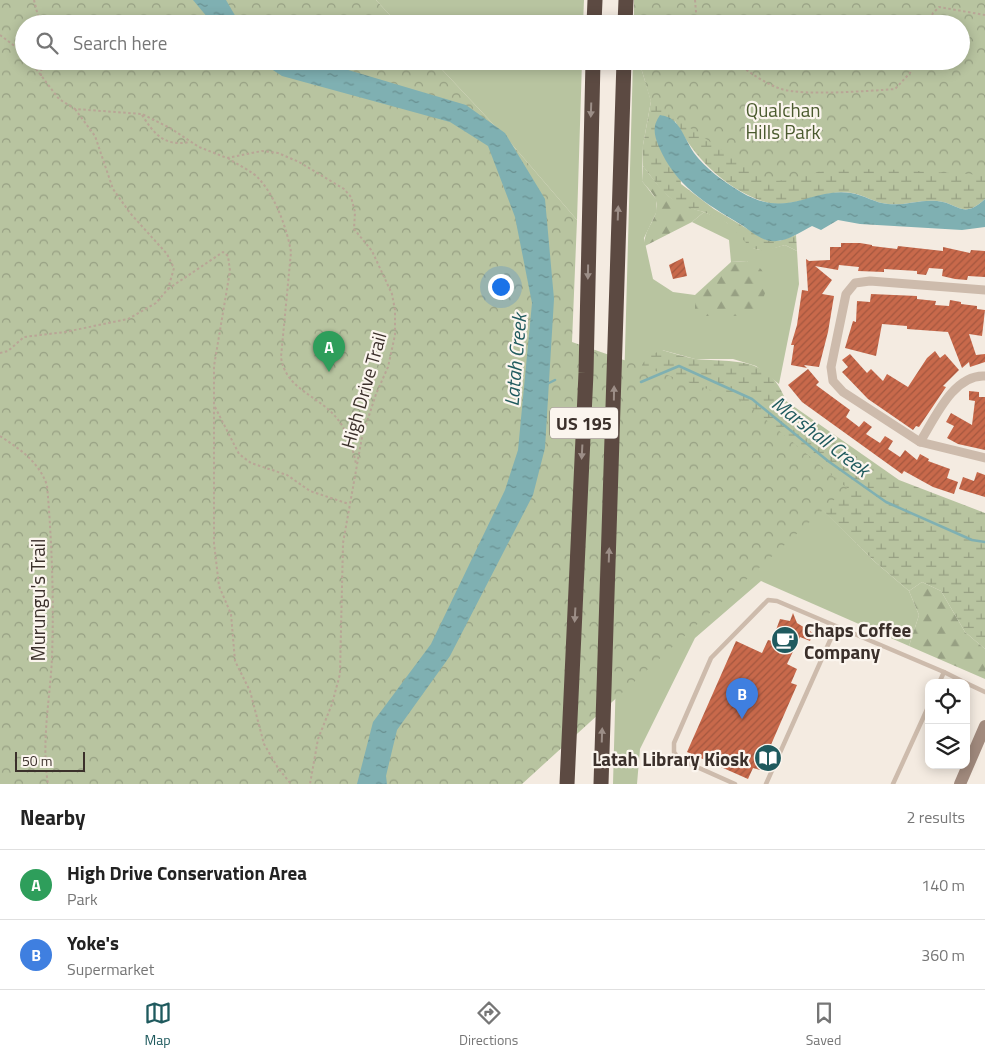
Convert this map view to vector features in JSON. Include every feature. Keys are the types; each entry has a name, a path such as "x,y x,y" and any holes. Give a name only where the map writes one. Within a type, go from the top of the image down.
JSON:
{"highway":[{"path":"594,15 595,0"},
{"path":"625,15 626,0"},
{"name":"US 195","path":"568,784 586,374 593,70"},
{"name":"US 195","path":"601,784 624,70"}],"main road":[{"path":"960,784 985,726"}],"street":[{"path":"985,290 870,281 855,283 846,294 830,368 833,381 843,392 920,442 985,458"},
{"path":"920,442 947,400 964,380 985,376"}],"lane":[{"path":"735,784 678,759 674,752 674,743 711,658 768,600 836,626 958,679"},
{"path":"766,784 836,626"},
{"path":"941,679 944,672"},
{"path":"970,685 985,692"},
{"path":"893,784 925,714"}],"path":[{"path":"34,0 38,15"},
{"path":"695,0 696,15"},
{"path":"932,15 939,7 985,15"},
{"path":"0,35 15,46"},
{"path":"37,70 59,99 75,109 95,136 114,189 130,213 167,254 174,268 168,289"},
{"path":"41,70 41,76"},
{"path":"747,70 782,89 808,92 895,90 911,70"},
{"path":"75,109 142,114 170,128 189,142 212,154 227,158 259,179 269,193 289,237 291,252 281,357 282,368 299,389 319,401 336,416 354,450 356,466"},
{"path":"142,114 158,137 167,143 179,144 189,142"},
{"name":"High Drive Trail","path":"227,158 262,151 278,153 344,189 351,197 354,212 354,229 372,252 392,294 395,310 395,335 388,367 370,411 356,466 349,504 343,543 340,674 332,704 318,739 310,784"},
{"path":"0,353 8,351 24,337 65,332 128,318 156,303 168,289 223,252 228,256 230,271 214,366 214,543 219,586 231,614 235,661 250,691 264,744 278,768 292,784"},
{"path":"214,406 239,454 251,463 287,475 310,491 349,504"},
{"name":"Murungu's Trail","path":"0,436 33,460 42,472 47,485 53,582 52,659 45,738 48,784"}],"green space":[{"path":"0,0 376,0 390,15 15,15 15,70 442,70 509,141 577,220 572,342 745,402 847,488 522,784 0,784"},
{"path":"376,0 584,0 583,15 390,15"},
{"name":"Qualchan Hills Park","path":"634,0 985,0 985,175 881,169 826,170 790,180 767,181 651,101 642,70 970,70 970,15 634,15"},
{"path":"442,70 582,70 577,220 509,141"},
{"path":"633,70 642,70 651,101 643,145 642,181 656,199 657,211 644,238 653,279 673,292 695,295 695,309 748,261 731,262 729,240 692,222 704,212 726,222 754,248 761,250 785,245 797,251 799,284 779,384 756,366 733,359 695,359 662,350 874,561 909,591 919,615 909,646 761,581 695,638 640,749 637,784 613,784"},
{"path":"645,82 985,155 985,199 971,208 961,209 937,201 888,204 856,194 841,192 796,202 773,204 748,195 722,179 691,147 675,121 681,184 714,209 766,240 779,241 796,235 797,251 785,245 765,251 751,248 727,223 704,212 680,206 662,191 643,166 643,145 651,101"},
{"path":"643,166 657,184 675,201 704,212 692,222 645,246 646,234 657,207 654,196 642,181"},
{"path":"747,261 761,269 769,282 759,310 749,316 702,316 695,309 695,295 731,262"},
{"path":"662,350 696,359 749,364 760,369 779,386 786,401 899,480 985,513 985,649 965,632 941,591 922,582 909,591 874,561 799,487 644,418 642,364 651,355"},
{"path":"922,582 941,591 965,632 985,649 985,679 909,646 919,615 909,591"}],"water":[{"path":"193,0 226,0 235,15 206,15"},
{"path":"273,70 348,70 466,105 505,133 545,199 554,299 545,448 533,495 450,656 397,730 386,776 387,784 357,784 373,722 431,644 505,490 518,450 532,303 515,217 488,146 450,122 282,76"},
{"path":"660,115 669,118 677,124 698,159 709,169 741,192 758,200 786,203 837,192 860,195 883,203 937,201 966,209 977,205 985,199 985,227 962,230 860,224 838,220 821,230 812,226 784,240 766,240 703,201 674,173 666,161 656,138 655,127"}],"building":[{"path":"841,243 860,243 897,249 898,246 943,251 943,247 970,253 971,250 985,251 985,277 968,276 967,280 955,279 942,276 943,269 929,268 926,275 917,274 917,271 884,269 884,272 858,271 859,267 839,265 838,270 815,266 832,280 822,294 834,296 828,332 819,367 804,365 807,368 791,365 794,345 791,345 797,325 802,290 808,291 806,259 809,261 830,260 830,247 841,247"},
{"path":"683,258 687,276 673,279 669,265"},
{"path":"871,294 917,296 917,299 936,301 935,305 949,306 950,300 961,302 961,304 977,306 977,309 985,310 982,336 969,334 976,355 985,354 985,362 970,367 969,362 962,368 948,332 907,329 907,326 882,324 876,356 845,348 853,321 856,322 857,301 870,302"},
{"path":"935,351 940,358 945,354 959,370 943,386 946,387 919,427 916,426 913,430 868,399 842,372 848,367 842,360 850,354 867,373 871,369 883,381 887,374 908,387 927,358"},
{"path":"808,369 819,382 816,385 850,410 846,417 859,427 864,421 872,427 866,434 880,443 885,436 893,441 888,449 900,457 905,450 917,460 920,454 929,459 928,461 950,469 947,478 958,482 954,494 933,487 904,471 902,474 802,402 788,385"},
{"path":"969,391 979,392 979,397 985,397 985,450 958,444 947,438 954,426 946,422 951,413 972,425 975,401 969,400"},
{"path":"977,472 985,475 985,497 959,489 963,477 974,481"},
{"path":"793,613 797,623 813,633 810,641 800,637 787,664 797,669 791,683 797,685 760,770 753,768 748,779 687,752 736,641 762,653 768,640 772,641 780,619 790,621"}],"waterway":[{"name":"Marshall Creek","path":"641,382 679,366 752,399 828,461 886,502 972,540 985,542"},
{"name":"Marshall Creek","path":"547,384 555,380"}],"place":[{"name":"High Drive Conservation Area","path":"329,372"},
{"name":"Chaps Coffee Company","path":"785,640"},
{"name":"Yoke's","path":"742,719"},
{"name":"Latah Library Kiosk","path":"768,758"}],"water label":[{"name":"Latah Creek","path":"515,360"}]}
